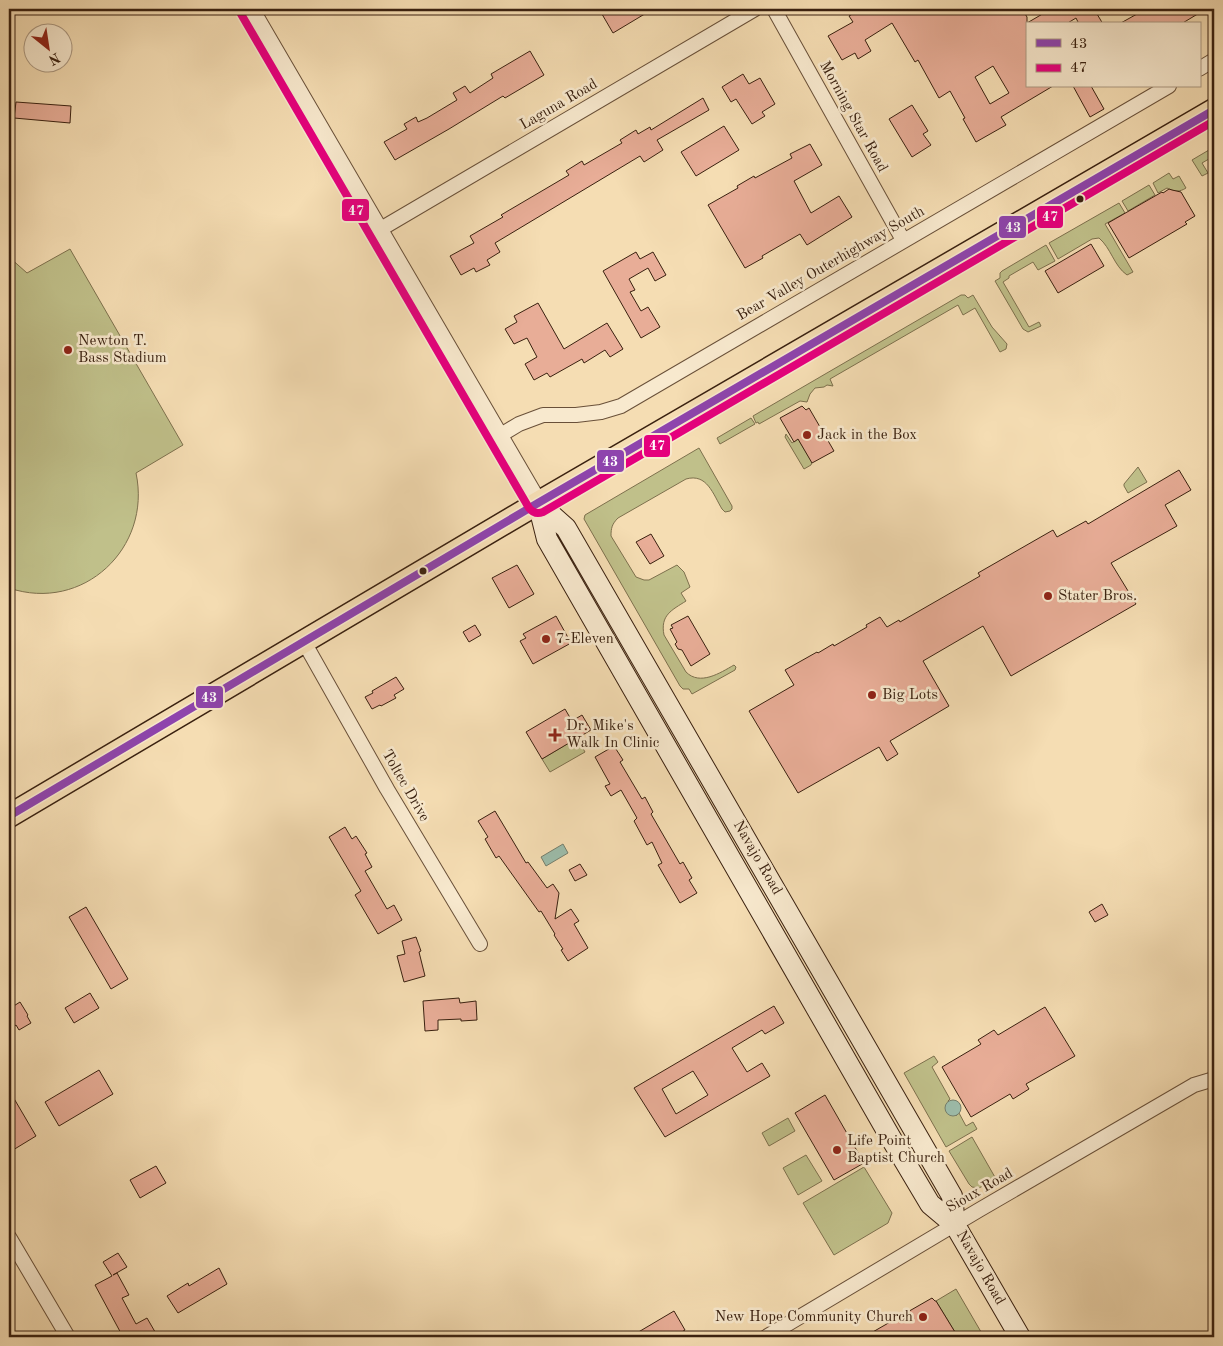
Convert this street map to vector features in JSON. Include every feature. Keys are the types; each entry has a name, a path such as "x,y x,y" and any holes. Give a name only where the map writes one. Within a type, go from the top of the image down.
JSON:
{"main road":[{"path":"9,816 538,503 1214,110"},
{"name":"Navajo Road","path":"538,503 547,539 882,1123 930,1204 954,1225 1020,1337"}],"street":[{"name":"Navajo Road","path":"250,9 538,503"},
{"name":"Laguna Road","path":"379,230 756,9"},
{"name":"Morning Star Road","path":"774,9 903,240"},
{"path":"1200,67 1214,60"},
{"name":"Bear Valley Outerhighway South","path":"499,436 519,424 543,415 576,415 601,412 620,406 1166,88"},
{"name":"Toltec Drive","path":"304,642 386,787 480,944"},
{"name":"Sioux Road","path":"766,1337 1194,1085 1214,1079"},
{"path":"9,1237 68,1337"}],"green space":[{"path":"1214,147 1214,156 1202,163 1208,173 1202,176 1192,160"},
{"path":"1169,173 1173,179 1179,176 1186,188 1177,191 1167,188 1158,193 1153,183"},
{"path":"1149,185 1155,195 1128,211 1122,201"},
{"path":"1119,203 1125,213 1105,224 1133,272 1127,275 1123,271 1099,238 1092,239 1058,259 1049,243"},
{"path":"1046,245 1055,261 1038,270 1033,262 1009,276 1003,282 1029,327 1039,322 1041,326 1028,332 1023,329 995,281 1000,278 1002,271"},
{"name":"Newton T. Bass Stadium","path":"70,249 183,445 136,473 138,500 133,526 122,549 106,568 86,582 62,591 36,593 9,588 9,257 27,273"},
{"path":"961,295 965,295 968,298 973,295 992,327 1007,344 1006,349 1000,352 975,308 963,315 958,305 830,379 833,386 827,385 815,388 807,402 800,401 759,424 758,422 756,423 753,416"},
{"path":"751,418 755,424 720,444 717,438"},
{"path":"786,434 792,443 798,439 812,462 811,465 804,469 785,437"},
{"path":"699,448 732,506 730,511 725,512 722,509 712,491 704,482 693,478 686,479 618,518 613,524 611,533 636,577 649,580 677,565 684,572 690,587 681,593 686,601 668,614 663,628 664,635 686,672 697,678 704,678 734,665 736,667 735,670 692,694 689,689 683,689 680,686 584,519 585,515"},
{"path":"1138,467 1147,482 1128,493 1124,484"},
{"path":"577,738 585,752 550,772 542,759"},
{"path":"934,1056 938,1062 932,1067 950,1099 948,1101 956,1116 959,1113 966,1126 973,1122 977,1129 946,1147 904,1073"},
{"path":"788,1118 795,1131 769,1146 762,1133"},
{"path":"972,1137 996,1179 979,1188 972,1187 969,1184 949,1151"},
{"path":"806,1155 822,1181 798,1195 783,1168"},
{"path":"864,1167 892,1213 888,1223 834,1255 803,1203"},
{"path":"956,1289 984,1337 958,1337 936,1301"}],"shaded area":[{"path":"563,844 568,853 546,866 541,857"},
{"path":"950,1100 956,1100 961,1105 959,1114 950,1116 945,1111 945,1105"}],"building":[{"path":"599,9 653,9 613,33"},
{"path":"861,9 1022,9 1027,17 1026,88 1050,88 1001,117 1006,125 976,142 950,91 939,98 918,60 915,62 892,23 865,40 871,51 858,59 855,53 842,60 828,36 853,22 849,16","holes":["993,66 1009,93 990,104 975,77"]},
{"path":"1051,9 1094,9 1102,22 1078,22 1076,18 1069,22 1029,22"},
{"path":"1146,9 1206,9 1184,22 1123,22"},
{"path":"530,51 544,75 505,98 503,96 395,160 384,142 407,129 404,124 416,117 418,122 427,118 457,100 453,93 465,86 470,93 493,78 491,74"},
{"path":"743,74 749,84 760,78 775,104 762,112 765,116 752,124 736,99 731,102 722,87"},
{"path":"1074,88 1092,88 1104,109 1090,117"},
{"path":"703,98 709,110 657,140 663,150 644,162 640,156 495,243 500,252 487,260 490,265 476,272 474,268 461,275 450,256 474,243 470,236 503,217 501,215 569,175 566,171 582,161 584,165 622,143 620,140 636,130 638,134 650,127 651,130"},
{"path":"16,102 71,106 70,123 14,118"},
{"path":"912,105 928,131 923,134 931,145 912,157 889,119"},
{"path":"724,126 739,150 696,176 681,152"},
{"path":"810,144 822,165 794,181 811,213 839,196 852,217 807,245 800,234 745,268 708,205 738,188 737,186 754,176 755,178 792,158 790,154"},
{"path":"1169,189 1181,192 1195,216 1185,222 1187,224 1129,258 1108,223"},
{"path":"1091,244 1104,266 1058,293 1045,271"},
{"path":"636,252 640,259 653,252 666,275 655,281 648,268 629,279 635,290 630,292 641,311 648,307 660,327 641,338 603,271"},
{"path":"538,303 564,349 607,323 623,349 610,357 605,350 584,363 582,359 550,377 547,373 534,380 525,364 537,357 527,338 514,344 505,329 517,322 514,316"},
{"name":"Jack in the Box","path":"802,406 806,410 809,408 834,451 812,463 798,439 794,442 780,418"},
{"path":"1179,470 1191,490 1165,505 1177,526 1111,563 1136,604 1011,676 983,626 923,661 949,706 890,741 898,754 887,761 879,747 798,793 749,711 794,685 785,670 833,644 834,646 867,627 866,625 880,617 887,627 899,620 900,622 980,576 978,573 1053,530 1057,537 1086,521 1088,524"},
{"path":"651,534 664,556 650,564 636,542"},
{"path":"517,565 534,594 509,608 492,578"},
{"name":"7-Eleven","path":"556,616 571,643 533,664 520,641 526,638 523,634"},
{"path":"688,616 710,654 691,666 682,650 678,649 675,644 677,642 670,629 673,628 671,625"},
{"path":"475,625 481,635 469,642 463,632"},
{"path":"396,677 404,689 394,695 396,698 372,709 365,697"},
{"name":"Dr. Mike's Walk In Clinic","path":"565,709 572,721 582,715 591,730 542,759 526,732"},
{"path":"614,746 623,760 620,762 642,799 645,797 653,812 651,814 680,864 683,862 692,878 689,880 697,893 680,903 658,865 662,863 652,842 647,845 634,821 637,818 621,790 611,796 605,786 610,784 595,757"},
{"path":"495,811 526,863 528,862 547,888 553,884 559,893 555,919 571,909 579,921 574,924 588,948 568,961 541,911 539,912 499,856 496,858 485,839 488,837 478,821"},
{"path":"345,827 352,839 356,836 367,853 365,854 372,867 365,871 387,909 394,905 402,920 378,934 355,895 361,891 329,837"},
{"path":"580,864 587,875 575,881 569,870"},
{"path":"1102,904 1108,915 1095,922 1089,912"},
{"path":"86,907 128,979 111,989 69,917"},
{"path":"416,937 421,951 419,952 425,976 404,982 397,956 405,954 402,941"},
{"path":"90,993 99,1008 74,1023 65,1008"},
{"path":"459,998 460,1003 476,1001 477,1020 438,1020 438,1030 425,1031 423,1001"},
{"path":"20,1002 31,1023 19,1030 16,1025 9,1030 9,1009"},
{"path":"774,1006 784,1023 765,1034 762,1030 732,1048 747,1072 762,1063 770,1076 665,1137 634,1088","holes":["693,1071 708,1095 676,1114 662,1089"]},
{"path":"1045,1007 1075,1056 1026,1084 1029,1089 1013,1099 1010,1094 971,1117 942,1067 981,1044 978,1040 994,1030 998,1035"},
{"path":"99,1070 113,1094 59,1126 45,1102"},
{"path":"9,1090 36,1136 13,1150 9,1144"},
{"name":"Life Point Baptist Church","path":"825,1095 864,1163 834,1180 795,1113"},
{"path":"156,1166 166,1183 140,1198 130,1180"},
{"path":"118,1253 127,1267 113,1275 117,1273 129,1295 122,1298 136,1324 147,1318 158,1337 123,1337 95,1285 112,1276 103,1262"},
{"path":"219,1268 227,1284 178,1313 167,1296 188,1283 189,1286"},
{"name":"New Hope Community Church","path":"932,1298 936,1301 958,1337 918,1337 915,1332 907,1337 864,1337"},
{"path":"674,1311 685,1330 673,1337 630,1337"}],"transit line":[{"name":"47","path":"241,14 529,508 537,513 543,512 1214,121"},
{"name":"43","path":"9,816 538,503 1214,110"}],"place":[{"name":"Newton T. Bass Stadium","path":"68,350"},
{"name":"Jack in the Box","path":"807,435"},
{"name":"Stater Bros.","path":"1048,596"},
{"name":"7-Eleven","path":"546,639"},
{"name":"Big Lots","path":"872,695"},
{"name":"Dr. Mike's Walk In Clinic","path":"555,735"},
{"name":"Life Point Baptist Church","path":"837,1150"},
{"name":"New Hope Community Church","path":"923,1317"}]}
